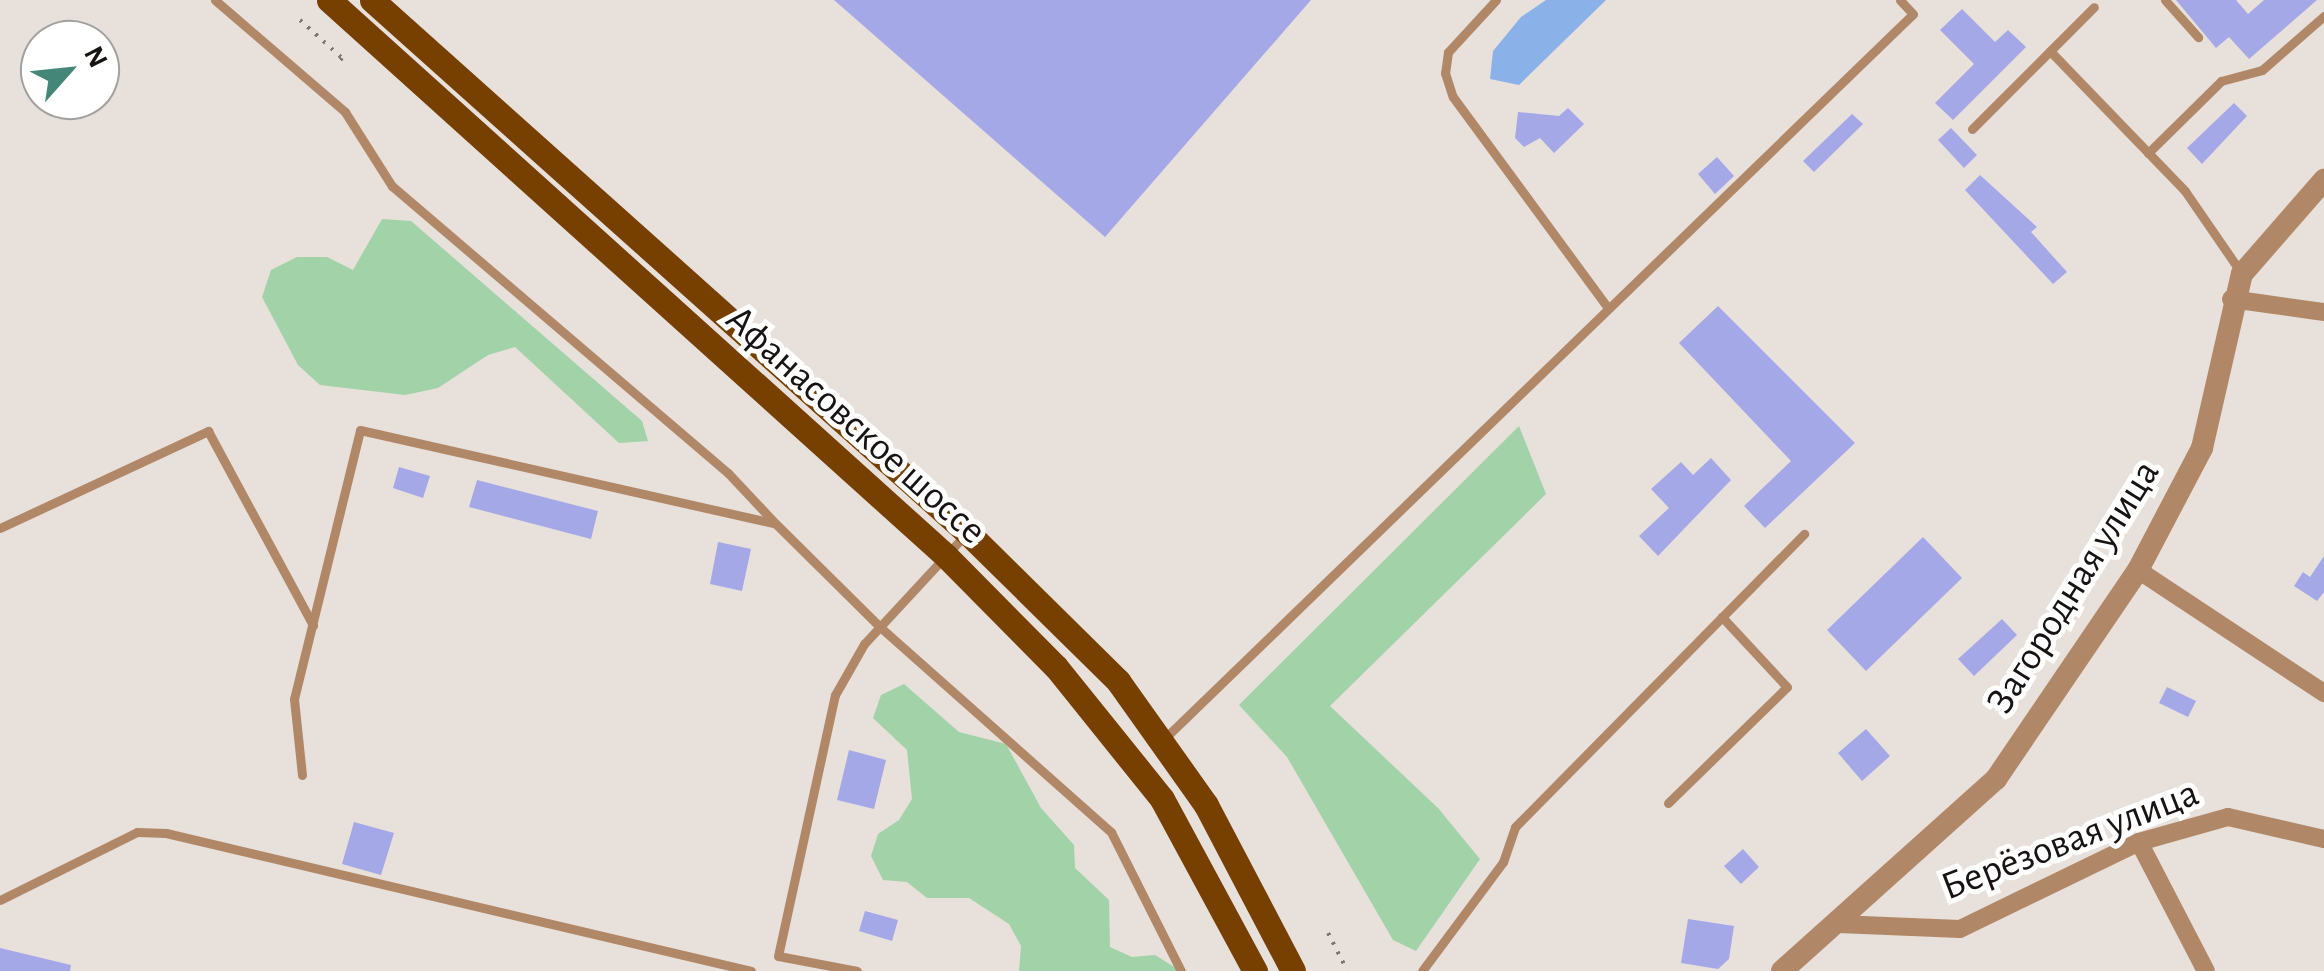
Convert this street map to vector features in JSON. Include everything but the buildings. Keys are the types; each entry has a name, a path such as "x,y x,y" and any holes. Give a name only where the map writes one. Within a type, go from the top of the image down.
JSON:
{"main road":[{"name":"Афанасовское шоссе","path":"329,0 946,556 1121,742 1162,799 1254,971"},
{"name":"Афанасовское шоссе","path":"372,0 968,533 1118,681 1164,739 1237,856 1293,971"}],"street":[{"name":"Загородная улица","path":"1782,971 1996,779 2138,570 2202,448 2217,402 2231,300 2242,274 2324,180"},
{"path":"2231,300 2324,312"},
{"path":"2138,570 2324,693"},
{"name":"Берёзовая улица","path":"1838,924 1960,929 2139,842 2228,817 2324,839"},
{"path":"2139,842 2206,971"}],"lane":[{"path":"214,0 345,112 392,186 728,474 880,627 1111,832 1181,971"},
{"path":"1496,0 1448,52 1445,73 1453,97 1606,305"},
{"path":"1164,739 1606,305 1913,14 1900,0"},
{"path":"2166,0 2198,37"},
{"path":"1972,129 2094,7"},
{"path":"2148,153 2220,81 2262,70 2324,16"},
{"path":"2050,51 2185,191 2242,274"},
{"path":"0,528 208,430 312,625"},
{"path":"302,775 294,700 360,430 776,524"},
{"path":"773,971 835,695 880,627 968,533"},
{"path":"1422,971 1503,862 1516,827 1804,534"},
{"path":"1668,803 1787,686 1722,617"},
{"path":"0,900 137,832 166,833 751,971"},
{"path":"778,956 857,971"}],"path":[{"path":"300,20 342,58 338,63"},
{"path":"1328,932 1348,970"}],"green space":[{"path":"382,219 411,221 642,421 648,441 619,443 515,347 488,355 438,388 405,395 320,385 298,365 262,297 271,270 297,257 327,257 353,270"},
{"path":"1519,426 1546,494 1330,706 1438,808 1480,859 1416,951 1393,940 1287,757 1239,705"},
{"path":"904,684 959,732 1006,744 1041,808 1074,845 1075,868 1109,900 1110,947 1132,957 1155,955 1181,971 1019,971 1021,946 1009,924 969,898 927,898 907,882 883,880 871,856 878,834 899,820 912,799 907,750 873,718 881,695"}],"water":[{"path":"1546,0 1606,0 1519,85 1490,79 1493,51 1521,17"}]}
